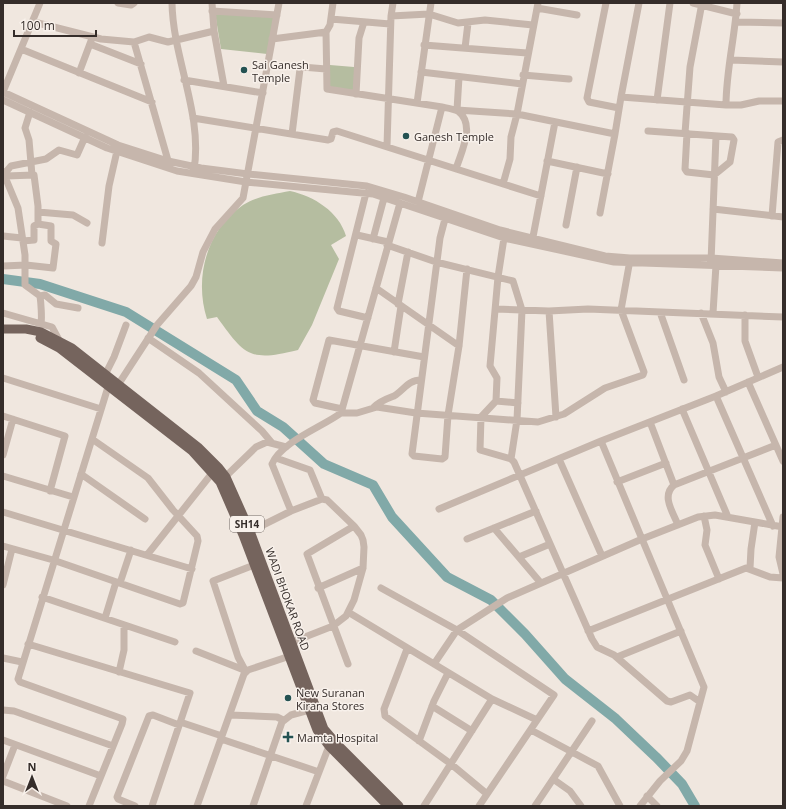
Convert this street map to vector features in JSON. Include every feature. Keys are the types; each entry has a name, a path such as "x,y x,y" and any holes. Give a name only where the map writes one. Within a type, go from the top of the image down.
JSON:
{"main road":[{"name":"WADI BHOKAR ROAD","path":"3,329 26,329 41,332 72,348 104,375 114,387 192,451 213,472 223,479"},
{"name":"WADI BHOKAR ROAD","path":"3,334 24,334 48,342 198,447 212,460 223,479 247,533 312,709 317,730 329,746 388,806"},
{"name":"WADI BHOKAR ROAD","path":"312,709 331,738 399,806"}],"street":[{"path":"40,3 34,22 3,92 118,145 169,164"},
{"path":"118,3 131,5 134,3"},
{"path":"172,3 176,40 196,138 194,170"},
{"path":"212,3 214,31 224,86"},
{"path":"89,806 122,724 121,717 20,682 18,679 22,662 101,409 114,387 157,325 191,286 196,277 204,252 214,229 243,198 279,3"},
{"path":"333,3 330,25 326,32 327,89 457,110 517,114 615,134"},
{"path":"388,146 390,24 393,3"},
{"path":"417,103 430,3"},
{"path":"606,3 587,98 589,102 618,108"},
{"path":"600,213 615,134 618,108 639,3"},
{"path":"657,100 670,3"},
{"path":"693,3 737,14"},
{"path":"726,105 726,82 731,60 737,3"},
{"path":"648,131 686,133 732,137 734,140 730,162 714,175 686,172 686,133 687,102 690,67 701,4"},
{"path":"503,184 510,159 511,137 517,114 523,74 537,6 577,15"},
{"path":"212,11 277,15"},
{"path":"391,16 429,14 452,22 468,23 485,20 533,25"},
{"path":"331,19 390,24"},
{"path":"34,22 91,41 141,64"},
{"path":"356,94 358,41 364,22"},
{"path":"736,22 783,23"},
{"path":"465,48 468,23"},
{"path":"91,41 134,42 149,37 165,42 214,31"},
{"path":"272,39 326,32"},
{"path":"79,72 91,41"},
{"path":"134,42 169,164"},
{"path":"424,45 527,53"},
{"path":"21,49 152,102"},
{"path":"731,60 783,62"},
{"path":"292,134 300,69 302,67 326,69"},
{"path":"421,72 522,84"},
{"path":"523,74 569,79"},
{"path":"456,169 467,128 464,120 457,110 460,77"},
{"path":"184,80 263,92"},
{"path":"621,97 726,105 741,105 759,101 783,101"},
{"path":"3,100 117,151 246,182 366,193 400,203 409,202"},
{"path":"418,205 442,107"},
{"path":"3,236 22,240 34,240 34,226 38,224 34,177 32,175 25,128 30,112"},
{"path":"193,118 330,140 333,132 337,131 541,196"},
{"path":"532,242 555,122"},
{"path":"713,313 712,262 716,136"},
{"path":"4,174 11,166 49,158 59,150 77,155 85,137"},
{"path":"772,216 778,142 783,140"},
{"path":"102,243 109,186 117,151"},
{"path":"548,161 608,174"},
{"path":"566,225 576,168"},
{"path":"194,170 358,185 500,230 532,242 594,259 629,261 783,263"},
{"path":"4,174 32,175"},
{"path":"4,174 18,208 26,265 25,285 40,296 45,295 56,304 78,308"},
{"path":"366,193 357,235 337,308 339,311 368,318"},
{"path":"373,239 384,198"},
{"path":"290,511 272,466 276,458 287,446 329,422 342,411 400,203"},
{"path":"418,205 445,219 504,238 532,242"},
{"path":"713,208 783,217"},
{"path":"38,212 73,215 87,223"},
{"path":"445,219 436,262 429,325 416,413 413,455 445,457 448,414 459,346 467,269"},
{"path":"3,266 26,265 51,269 54,267 56,243 51,241 52,227 38,224"},
{"path":"357,235 388,243 436,262 513,281 522,310 517,420 512,459 520,474 588,631 597,647 617,657 667,701 671,702 690,695 700,702"},
{"path":"504,238 498,277 490,366 498,381 496,401 481,417 480,450 512,459"},
{"path":"394,352 408,252"},
{"path":"374,407 416,413 448,414 538,422 564,414 594,394 644,374 621,310 629,261"},
{"path":"712,262 783,268"},
{"path":"376,288 459,346"},
{"path":"40,296 40,311 42,317 41,324"},
{"path":"496,309 549,311 588,309 783,317"},
{"path":"549,311 556,417"},
{"path":"660,312 684,380"},
{"path":"3,313 53,328 59,340"},
{"path":"701,313 713,343 719,377 726,392"},
{"path":"746,315 745,341 758,377"},
{"path":"104,375 114,357 126,325"},
{"path":"150,335 199,373 262,431 272,443"},
{"path":"421,380 412,381 394,395 383,400 374,407 357,413 342,411 315,403 313,400 326,348 328,342 331,340 360,347 424,356"},
{"path":"439,509 520,474 726,392 783,367"},
{"path":"3,378 101,409"},
{"path":"748,382 783,461"},
{"path":"716,396 773,526"},
{"path":"496,401 518,403"},
{"path":"682,409 728,517"},
{"path":"3,416 65,436 50,490"},
{"path":"3,455 13,420"},
{"path":"650,422 674,485"},
{"path":"3,546 53,560 182,604 192,569 198,538 180,516 170,507 148,478 92,439"},
{"path":"601,441 704,686 687,750 681,761 660,781 640,806"},
{"path":"223,479 256,447 272,443 287,446"},
{"path":"678,525 667,497 669,489 674,485 708,471 776,445"},
{"path":"276,458 310,470 322,499"},
{"path":"559,459 602,556"},
{"path":"617,482 666,462"},
{"path":"147,555 180,516 213,472"},
{"path":"81,474 145,519"},
{"path":"3,477 73,498"},
{"path":"247,533 290,511 322,499 327,500 354,526 361,535 364,547 363,568 354,600 348,612 333,626 288,644"},
{"path":"467,539 536,511"},
{"path":"3,512 192,569"},
{"path":"434,664 457,630 507,598 540,582 642,539 704,516 728,517 782,527"},
{"path":"704,516 707,530 705,545 719,579"},
{"path":"783,517 779,557 783,574"},
{"path":"750,568 750,549 755,522"},
{"path":"348,664 318,588 307,554 354,526"},
{"path":"494,528 540,582"},
{"path":"519,558 550,544"},
{"path":"3,585 12,548"},
{"path":"105,618 118,582 132,550"},
{"path":"197,806 245,671 214,581 258,563"},
{"path":"318,588 363,568"},
{"path":"588,631 750,568 770,577 783,578"},
{"path":"382,588 457,630 554,695 479,806"},
{"path":"42,597 175,642"},
{"path":"348,612 492,699 537,720"},
{"path":"119,672 124,650 124,625"},
{"path":"617,657 681,631"},
{"path":"28,644 190,693 152,806"},
{"path":"407,649 383,713 451,764 487,794"},
{"path":"196,651 245,671 292,655"},
{"path":"3,658 22,662"},
{"path":"419,741 432,706 448,673"},
{"path":"424,806 492,699"},
{"path":"432,706 472,731"},
{"path":"253,806 269,756 283,720 312,709"},
{"path":"3,711 14,711 113,746"},
{"path":"135,806 125,804 118,800 117,797 149,716 153,715 180,723 269,756 319,772"},
{"path":"230,715 277,717 283,720"},
{"path":"534,806 592,721"},
{"path":"531,730 598,766 620,806"},
{"path":"3,740 101,776"},
{"path":"3,776 15,745"},
{"path":"309,804 329,746"},
{"path":"553,779 570,791 581,806"},
{"path":"3,781 67,806"},
{"path":"647,796 657,806"}],"green space":[{"path":"215,13 274,17 267,54 221,49"},
{"path":"330,65 354,67 354,91 329,88"},
{"path":"290,191 299,193 324,206 338,220 343,227 346,236 331,245 339,259 312,325 298,350 282,354 259,355 250,353 242,348 217,317 207,319 203,304 202,288 206,256 220,228 230,215 254,199"}],"waterway":[{"path":"3,279 40,284 126,312 236,380 257,411 283,427 324,464 373,485 392,517 447,577 491,600 525,634 565,679 616,719 656,757 682,784 695,806"}],"place":[{"name":"Sai Ganesh Temple","path":"244,70"},
{"name":"Ganesh Temple","path":"406,136"},
{"name":"New Suranan Kirana Stores","path":"288,698"},
{"name":"Mamta Hospital","path":"288,737"}]}
